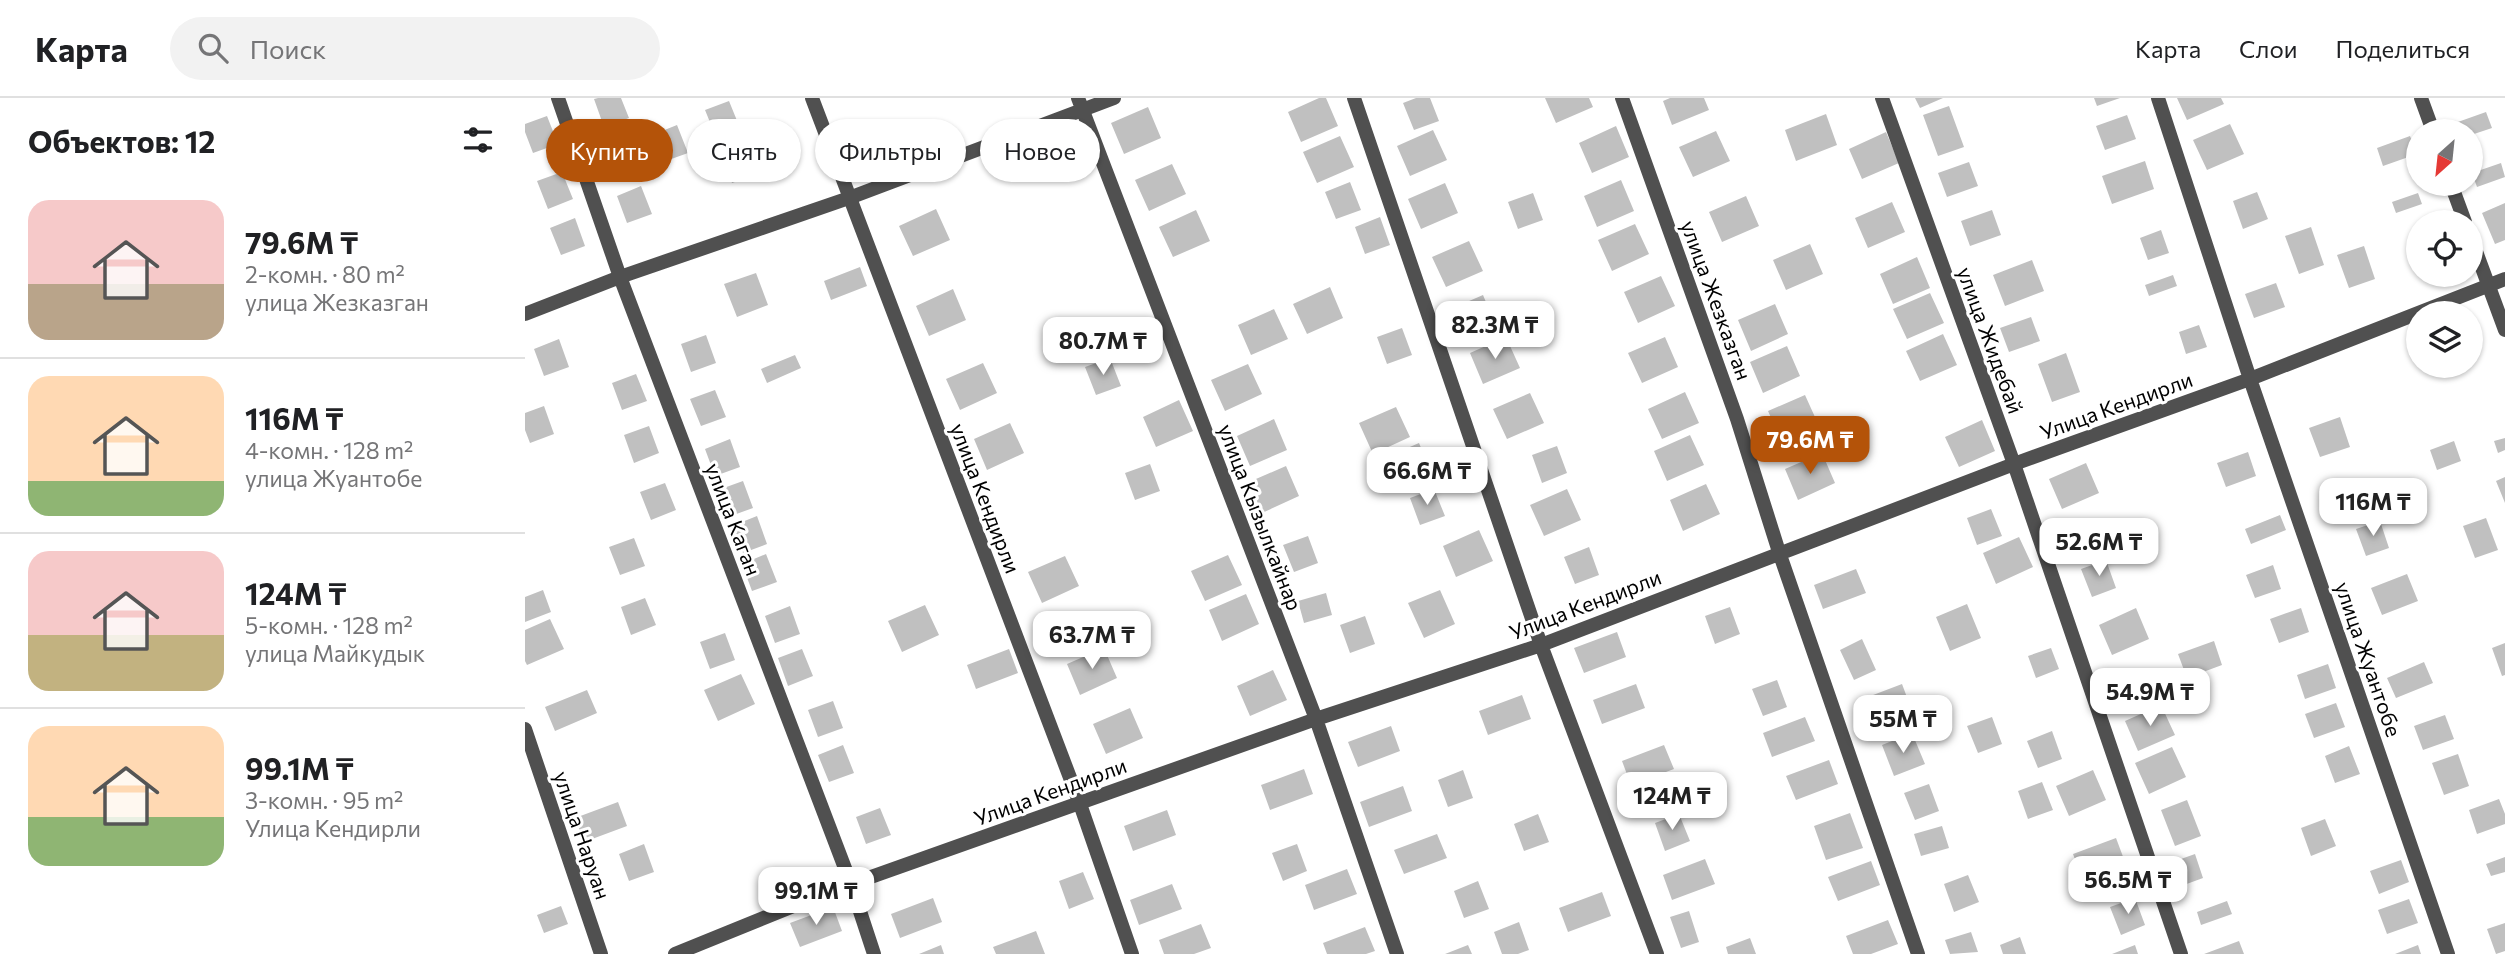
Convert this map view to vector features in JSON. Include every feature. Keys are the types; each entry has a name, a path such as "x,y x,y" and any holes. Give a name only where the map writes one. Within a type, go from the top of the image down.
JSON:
{"street":[{"name":"улица Каган","path":"558,98 620,277 851,884 874,954"},
{"name":"улица Кендирли","path":"812,98 1080,804 1132,954"},
{"path":"525,314 620,277 849,198 1080,104 1114,98"},
{"path":"1354,98 1541,645 1657,954"},
{"name":"улица Жезказган","path":"1622,98 1737,419 1779,552 1918,954"},
{"name":"улица Жидебай","path":"1882,98 2014,464 2181,954"},
{"name":"улица Жуантобе","path":"2158,98 2448,954"},
{"path":"2421,98 2429,119"},
{"name":"улица Кызылкайнар","path":"1080,104 1316,719 1397,954"},
{"path":"2483,271 2505,330"},
{"name":"Улица Кендирли","path":"675,954 851,884 1316,719 1541,645 1779,552 2251,379 2505,279"},
{"name":"улица Наруан","path":"525,729 601,954"}],"building":[{"path":"621,98 629,118 601,119 594,99"},
{"path":"1319,98 1326,98 1338,126 1301,142 1288,112"},
{"path":"1416,98 1430,98 1439,121 1414,130 1403,103"},
{"path":"1545,98 1589,98 1593,107 1556,123"},
{"path":"1670,98 1704,98 1709,110 1672,125 1663,101"},
{"path":"1915,98 1943,98 1920,108"},
{"path":"2094,98 2120,98 2097,106"},
{"path":"2177,98 2221,98 2224,104 2187,120"},
{"path":"729,101 736,119 709,119 705,110"},
{"path":"1949,106 1964,147 1938,156 1923,115"},
{"path":"1148,107 1161,138 1124,154 1111,123"},
{"path":"2486,112 2492,128 2483,131 2483,119 2466,119"},
{"path":"1826,114 1837,145 1796,161 1785,130"},
{"path":"2127,115 2136,139 2105,150 2096,126"},
{"path":"547,116 546,148 533,153 525,132 525,124"},
{"path":"2230,124 2244,154 2207,170 2193,140"},
{"path":"677,125 687,153 673,158 673,127"},
{"path":"1616,126 1629,157 1592,173 1579,143"},
{"path":"1433,130 1447,160 1410,176 1397,146"},
{"path":"1716,131 1730,161 1693,177 1679,147"},
{"path":"1886,132 1899,163 1862,179 1849,149"},
{"path":"1340,136 1354,167 1317,183 1303,152"},
{"path":"2406,137 2406,158 2383,166 2377,148"},
{"path":"2145,161 2154,189 2112,204 2102,176"},
{"path":"1969,162 1978,186 1947,197 1938,173"},
{"path":"2501,163 2505,177 2483,185 2483,169"},
{"path":"1172,164 1186,194 1149,211 1135,180"},
{"path":"546,178 546,182 566,182 573,199 548,209 537,181"},
{"path":"1621,180 1634,211 1597,227 1584,196"},
{"path":"1350,182 1361,210 1336,219 1325,192"},
{"path":"1445,183 1458,213 1421,229 1408,199"},
{"path":"641,186 652,214 627,223 617,196"},
{"path":"2257,192 2268,219 2243,229 2233,201"},
{"path":"1533,193 1543,220 1518,229 1508,202"},
{"path":"1746,196 1759,226 1722,242 1709,212"},
{"path":"2409,196 2419,196 2422,204 2396,213 2392,202"},
{"path":"1892,202 1905,232 1868,248 1855,218"},
{"path":"2505,203 2505,240 2495,244 2483,213"},
{"path":"936,209 950,240 913,256 899,226"},
{"path":"1196,210 1210,241 1173,257 1159,227"},
{"path":"1992,210 2001,235 1970,246 1961,221"},
{"path":"1380,217 1390,245 1365,254 1355,227"},
{"path":"575,218 585,246 561,255 550,228"},
{"path":"1635,224 1649,254 1612,271 1598,240"},
{"path":"2311,227 2324,265 2299,274 2285,236"},
{"path":"2161,230 2169,253 2148,260 2140,238"},
{"path":"1469,241 1483,271 1446,287 1432,257"},
{"path":"1810,244 1823,274 1786,290 1773,260"},
{"path":"2364,246 2375,279 2349,288 2337,255"},
{"path":"1917,257 1930,288 1893,304 1880,274"},
{"path":"2032,260 2044,291 2005,306 1993,275"},
{"path":"860,267 867,286 831,300 824,281"},
{"path":"756,273 768,305 737,317 724,284"},
{"path":"2173,275 2177,286 2149,296 2145,285"},
{"path":"1661,276 1675,306 1638,323 1624,292"},
{"path":"2276,283 2285,307 2254,318 2245,294"},
{"path":"1330,287 1343,318 1307,334 1293,304"},
{"path":"953,289 966,320 929,336 916,306"},
{"path":"1930,293 1944,323 1907,339 1893,309"},
{"path":"1483,295 1496,326 1459,342 1446,311"},
{"path":"1775,304 1788,334 1751,351 1738,320"},
{"path":"1274,309 1288,339 1251,355 1238,325"},
{"path":"2031,317 2040,341 2009,352 2000,328"},
{"path":"2199,325 2207,347 2186,354 2179,332"},
{"path":"1402,328 1412,355 1387,364 1377,337"},
{"path":"1943,334 1957,365 1920,381 1906,351"},
{"path":"706,335 716,363 691,372 681,344"},
{"path":"1506,337 1520,368 1483,384 1470,353"},
{"path":"1665,337 1678,367 1642,383 1628,353"},
{"path":"559,339 569,367 544,376 534,349"},
{"path":"1787,346 1800,376 1763,393 1750,362"},
{"path":"2066,353 2080,392 2052,402 2038,364"},
{"path":"795,355 801,368 767,383 761,369"},
{"path":"1110,358 1121,386 1096,395 1085,367"},
{"path":"983,363 997,393 960,410 946,379"},
{"path":"1248,364 1262,394 1225,411 1211,380"},
{"path":"636,374 647,401 622,410 612,383"},
{"path":"715,390 726,417 701,426 690,399"},
{"path":"1685,392 1699,423 1662,439 1648,409"},
{"path":"1530,393 1544,423 1507,439 1493,409"},
{"path":"1805,395 1819,426 1782,442 1768,411"},
{"path":"1179,400 1193,431 1156,447 1143,417"},
{"path":"544,406 554,434 530,443 525,430 525,413"},
{"path":"1396,407 1410,437 1373,454 1359,423"},
{"path":"2340,417 2350,447 2320,457 2309,428"},
{"path":"1274,419 1287,450 1250,466 1237,436"},
{"path":"1982,420 1995,451 1959,467 1945,437"},
{"path":"1010,423 1024,453 987,470 974,439"},
{"path":"649,426 659,453 634,463 624,435"},
{"path":"1690,435 1704,465 1667,481 1654,451"},
{"path":"2505,438 2505,450 2498,453 2494,441"},
{"path":"730,439 740,467 715,476 705,449"},
{"path":"2454,441 2461,461 2437,470 2430,450"},
{"path":"1419,443 1432,474 1395,490 1382,459"},
{"path":"1557,446 1567,473 1542,483 1532,455"},
{"path":"2248,452 2256,476 2226,487 2217,463"},
{"path":"1822,453 1835,483 1798,500 1785,469"},
{"path":"2086,463 2099,493 2062,509 2049,479"},
{"path":"1150,464 1160,491 1135,500 1125,473"},
{"path":"1286,466 1299,496 1262,513 1249,482"},
{"path":"2505,477 2505,503 2496,481"},
{"path":"2358,478 2370,512 2340,523 2328,488"},
{"path":"743,481 753,508 728,517 718,490"},
{"path":"665,483 676,510 651,520 640,492"},
{"path":"1706,484 1720,514 1683,531 1670,500"},
{"path":"1434,489 1445,516 1420,525 1410,498"},
{"path":"1567,489 1581,520 1544,536 1530,505"},
{"path":"1991,509 2002,536 1977,545 1967,518"},
{"path":"2280,515 2286,530 2251,544 2245,529"},
{"path":"757,516 767,544 743,553 732,526"},
{"path":"2486,518 2498,550 2475,558 2463,526"},
{"path":"2380,521 2389,548 2366,556 2356,529"},
{"path":"2086,522 2096,550 2072,559 2061,531"},
{"path":"1479,530 1493,561 1456,577 1443,546"},
{"path":"1308,536 1318,563 1294,572 1283,545"},
{"path":"2019,537 2033,567 1996,584 1983,553"},
{"path":"634,538 645,566 620,575 609,547"},
{"path":"1589,547 1599,575 1575,584 1564,557"},
{"path":"766,554 777,582 752,591 742,564"},
{"path":"1228,555 1242,585 1205,601 1191,571"},
{"path":"1065,556 1079,586 1042,603 1028,572"},
{"path":"2106,560 2116,588 2092,597 2081,569"},
{"path":"2273,565 2281,589 2255,598 2246,575"},
{"path":"1856,569 1866,593 1823,609 1814,585"},
{"path":"2407,574 2418,601 2382,615 2371,588"},
{"path":"543,590 551,612 525,622 525,597"},
{"path":"1440,590 1455,624 1424,638 1408,603"},
{"path":"1326,593 1332,615 1304,623 1298,601"},
{"path":"1246,594 1259,624 1222,641 1209,610"},
{"path":"645,598 656,625 631,635 621,607"},
{"path":"1967,604 1981,638 1950,651 1936,617"},
{"path":"925,605 939,635 902,652 888,621"},
{"path":"790,606 800,634 775,643 765,616"},
{"path":"1730,607 1740,634 1715,644 1705,616"},
{"path":"2136,608 2149,639 2112,655 2099,625"},
{"path":"2301,608 2309,632 2279,643 2270,619"},
{"path":"1365,616 1375,644 1350,653 1340,625"},
{"path":"550,619 564,649 527,665 525,630"},
{"path":"1617,632 1626,657 1584,673 1574,648"},
{"path":"725,633 735,660 710,669 700,642"},
{"path":"1862,639 1876,670 1854,680 1840,650"},
{"path":"2214,641 2222,665 2187,678 2178,654"},
{"path":"2505,643 2505,675 2502,676 2492,648"},
{"path":"1104,648 1117,678 1080,695 1067,664"},
{"path":"2051,648 2059,669 2036,678 2028,656"},
{"path":"802,649 813,676 788,686 778,658"},
{"path":"1009,649 1018,673 976,689 967,665"},
{"path":"2424,662 2433,683 2396,698 2387,678"},
{"path":"2328,664 2336,688 2305,699 2297,675"},
{"path":"1273,670 1287,700 1250,716 1237,686"},
{"path":"2139,671 2148,695 2123,704 2114,680"},
{"path":"741,674 755,704 718,721 704,690"},
{"path":"1777,680 1787,707 1763,716 1752,689"},
{"path":"1636,684 1645,708 1602,724 1593,700"},
{"path":"1902,684 1911,708 1869,724 1860,700"},
{"path":"587,690 597,713 555,731 545,707"},
{"path":"1522,695 1531,719 1488,735 1479,711"},
{"path":"833,701 843,728 818,737 808,710"},
{"path":"2336,703 2345,727 2314,738 2305,714"},
{"path":"2161,705 2175,735 2138,751 2125,721"},
{"path":"1130,708 1143,738 1106,754 1093,724"},
{"path":"2445,715 2454,739 2423,750 2414,726"},
{"path":"1805,717 1815,741 1772,757 1763,733"},
{"path":"1992,717 2002,744 1978,753 1967,726"},
{"path":"1391,726 1400,751 1358,767 1348,742"},
{"path":"2052,731 2062,759 2038,768 2027,741"},
{"path":"1912,733 1925,764 1894,776 1882,745"},
{"path":"843,745 854,773 829,782 818,755"},
{"path":"1664,745 1674,769 1631,785 1622,761"},
{"path":"2349,746 2360,774 2335,783 2325,756"},
{"path":"2172,747 2186,777 2149,794 2135,763"},
{"path":"2458,754 2469,786 2444,795 2432,763"},
{"path":"1829,760 1838,784 1796,800 1786,776"},
{"path":"1304,769 1313,794 1270,810 1261,785"},
{"path":"1463,770 1473,798 1448,807 1438,780"},
{"path":"2093,770 2106,800 2069,816 2056,786"},
{"path":"2042,782 2053,810 2028,819 2018,791"},
{"path":"1929,784 1939,811 1915,820 1904,793"},
{"path":"1403,786 1412,811 1369,827 1360,802"},
{"path":"2499,799 2505,814 2505,824 2477,834 2469,810"},
{"path":"2187,800 2201,836 2175,846 2161,810"},
{"path":"618,802 627,826 584,842 575,818"},
{"path":"880,808 891,835 866,844 856,817"},
{"path":"1167,810 1176,835 1133,851 1124,826"},
{"path":"1850,813 1863,848 1826,860 1814,826"},
{"path":"1538,814 1549,842 1524,851 1514,824"},
{"path":"1679,814 1690,841 1665,851 1655,823"},
{"path":"2325,819 2336,846 2311,856 2301,828"},
{"path":"1942,826 1949,848 1921,856 1914,834"},
{"path":"1437,834 1447,858 1404,874 1394,850"},
{"path":"2116,838 2125,862 2082,878 2073,854"},
{"path":"644,844 654,872 629,881 619,854"},
{"path":"1297,844 1307,871 1283,881 1272,853"},
{"path":"2195,854 2203,878 2173,889 2164,865"},
{"path":"2505,857 2505,872 2491,876 2486,864"},
{"path":"1705,859 1715,884 1672,900 1663,875"},
{"path":"2401,860 2409,882 2379,894 2370,871"},
{"path":"1871,861 1880,885 1838,901 1828,877"},
{"path":"1347,869 1357,894 1314,910 1305,885"},
{"path":"1083,872 1094,899 1069,909 1059,881"},
{"path":"1968,875 1979,902 1954,912 1944,884"},
{"path":"1478,881 1489,909 1464,918 1454,891"},
{"path":"1172,884 1182,909 1139,925 1130,900"},
{"path":"1602,892 1611,916 1568,932 1559,908"},
{"path":"933,898 942,922 900,938 891,914"},
{"path":"2135,898 2145,925 2121,935 2110,907"},
{"path":"2409,899 2418,923 2387,934 2378,910"},
{"path":"2227,901 2232,914 2201,925 2197,912"},
{"path":"561,906 568,924 544,933 537,915"},
{"path":"833,907 842,931 800,947 790,923"},
{"path":"1689,911 1699,942 1681,948 1670,917"},
{"path":"1888,920 1898,944 1871,954 1853,954 1846,936"},
{"path":"1519,922 1529,950 1518,954 1502,954 1494,932"},
{"path":"2505,923 2505,951 2496,954 2487,929"},
{"path":"1201,924 1211,948 1194,954 1164,954 1159,940"},
{"path":"1365,927 1375,951 1366,954 1327,954 1323,943"},
{"path":"1036,931 1045,954 996,954 993,947"},
{"path":"1971,932 1978,952 1950,954 1945,940"},
{"path":"2020,937 2026,954 2003,954 2000,945"},
{"path":"1750,938 1756,954 1728,954 1726,947"},
{"path":"2239,941 2244,954 2204,954"},
{"path":"941,945 944,954 919,954"},
{"path":"1468,945 1472,954 1445,954"},
{"path":"2135,945 2138,954 2112,954"},
{"path":"2418,945 2421,954 2395,954"}]}
